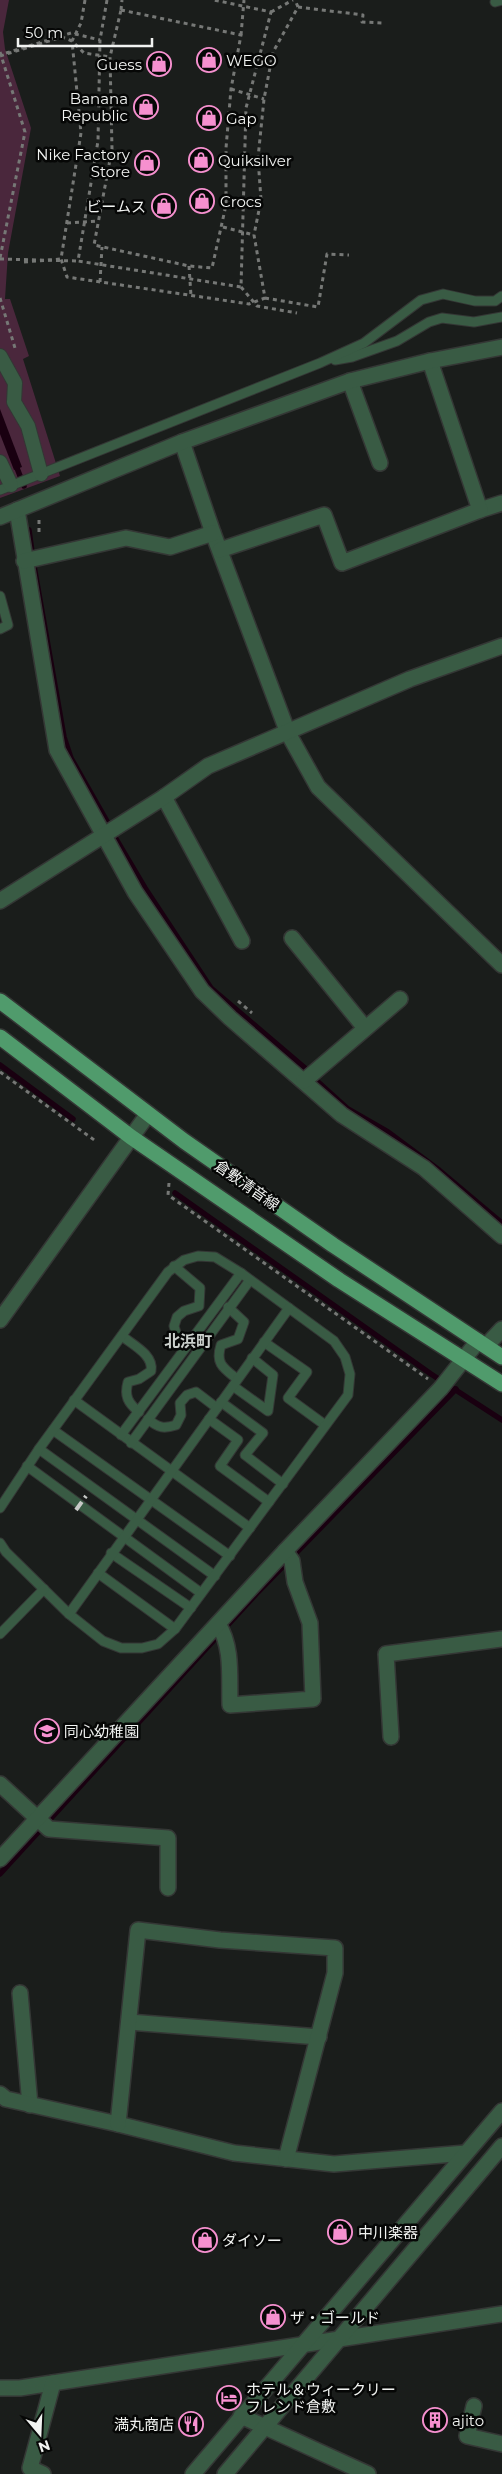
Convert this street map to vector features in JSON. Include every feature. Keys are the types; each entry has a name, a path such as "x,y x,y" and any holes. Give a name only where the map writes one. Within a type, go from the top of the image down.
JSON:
{"main road":[{"name":"倉敷清音線","path":"0,1001 148,1114 333,1245 502,1357"},
{"name":"倉敷清音線","path":"0,1037 131,1137 339,1280 502,1384"}],"street":[{"path":"0,517 182,442 350,381 430,361 502,347"},
{"path":"0,356 15,383 14,402 28,426 36,476"},
{"path":"430,361 480,510"},
{"path":"350,381 380,463"},
{"path":"182,442 213,533 288,733 318,787 502,965"},
{"path":"0,462 6,488"},
{"path":"220,550 324,515 342,563 502,503"},
{"path":"17,510 57,750 135,892 202,991 342,1115 424,1168 502,1236"},
{"path":"24,561 126,538 170,547 213,533"},
{"path":"0,901 164,797 208,766 410,679 502,646"},
{"path":"164,797 242,941"},
{"path":"292,938 365,1028"},
{"path":"304,1081 400,999"},
{"path":"0,1320 148,1114"},
{"path":"0,1859 41,1822 289,1557 444,1384 464,1359 502,1329"},
{"path":"221,1629 228,1651 230,1705 312,1699 310,1623 295,1582 289,1557"},
{"path":"391,1737 386,1654 502,1638"},
{"path":"0,1784 49,1830 168,1838 168,1888"},
{"path":"118,2124 138,1930 220,1940 335,1948 335,1973 286,2159"},
{"path":"20,1993 30,2104"},
{"path":"129,2022 318,2037"},
{"path":"0,2094 6,2100 118,2124 234,2153 334,2164 466,2153"},
{"path":"197,2472 301,2344 502,2111"},
{"path":"225,2474 337,2339 502,2146"},
{"path":"0,2388 20,2388 502,2314"},
{"path":"43,2474 30,2468 53,2383"},
{"path":"474,2406 467,2436 502,2444"},
{"path":"241,2416 368,2474"}],"lane":[{"path":"6,488 320,363 364,343 421,300 443,294 475,301 495,301 502,296"},
{"path":"320,363 352,357 397,341 429,322 442,318 474,322 502,317"},
{"path":"0,596 8,626 0,629"},
{"path":"0,1508 39,1448 174,1266 198,1256 215,1257 241,1273 334,1341 346,1357 350,1374 348,1395 175,1629 158,1644 142,1648 121,1648 103,1641 69,1614 6,1552 0,1542"},
{"path":"174,1266 200,1288 199,1306 184,1311 177,1317 174,1326 177,1336 188,1344"},
{"path":"121,1435 241,1273"},
{"path":"131,1442 250,1280"},
{"path":"228,1308 244,1322 238,1339 221,1345 218,1356 221,1366 235,1382 268,1411 273,1375 252,1358"},
{"path":"69,1614 123,1535 209,1420 289,1308"},
{"path":"122,1336 149,1357 152,1364 151,1371 139,1379 128,1382 125,1392 129,1404 139,1412"},
{"path":"264,1342 307,1372 288,1398 325,1425"},
{"path":"148,1419 155,1426 165,1429 176,1425 181,1415 180,1403 187,1395 196,1392 263,1433 245,1455 283,1484"},
{"path":"74,1400 250,1528"},
{"path":"209,1420 238,1440 220,1466 269,1502"},
{"path":"53,1430 230,1556"},
{"path":"39,1448 215,1576"},
{"path":"27,1466 201,1594"},
{"path":"111,1553 191,1608"},
{"path":"98,1573 175,1629"},
{"path":"0,1634 44,1589"}],"path":[{"path":"85,0 81,23 72,41 81,133 60,259 67,277 249,304 265,298 318,307 327,254 349,255"},
{"path":"78,261 98,141 100,40 107,0"},
{"path":"122,0 110,57 112,149 94,245 189,266 212,268 223,228 226,205 226,148 231,89 241,35 244,0"},
{"path":"214,0 271,12 294,0 298,7"},
{"path":"298,7 363,15 362,22 383,23"},
{"path":"265,298 254,235 261,200 258,158 264,99 273,52 298,7"},
{"path":"121,10 241,35"},
{"path":"241,287 246,108 271,12"},
{"path":"6,53 71,32 100,40"},
{"path":"0,56 62,37 72,41 84,53 110,57"},
{"path":"0,52 24,132 0,259 78,261 241,287 257,306 297,313"},
{"path":"231,89 264,99"},
{"path":"67,223 98,221"},
{"path":"223,228 254,235"},
{"path":"100,282 102,247"},
{"path":"24,262 60,259"},
{"path":"189,266 191,296"},
{"path":"0,298 16,352"},
{"path":"0,1072 97,1142"},
{"path":"170,1180 168,1195 444,1384"}],"shaded area":[{"path":"0,0 9,0 3,32 5,49 31,128 8,253 5,299 10,299 29,356 23,359 60,476 0,498"},
{"path":"0,409 22,467 14,470 0,434"}],"waterway":[{"path":"15,463 24,486"},
{"path":"29,530 32,552"},
{"path":"34,566 64,737 71,758 108,823"},
{"path":"116,839 145,888 211,988 305,1068"},
{"path":"0,1065 73,1119"},
{"path":"317,1081 348,1109 388,1132 439,1170 502,1223"},
{"path":"175,1193 431,1374 502,1420"},
{"path":"0,1874 258,1592 456,1389"}],"railway":[{"path":"76,1510 86,1496"}],"place":[{"name":"WEGO","path":"209,60"},
{"name":"Guess","path":"159,64"},
{"name":"Banana Republic","path":"146,107"},
{"name":"Gap","path":"209,118"},
{"name":"Quiksilver","path":"201,160"},
{"name":"Nike Factory Store","path":"147,163"},
{"name":"Crocs","path":"202,201"},
{"name":"ビームス","path":"164,206"},
{"name":"同心幼稚園","path":"47,1731"},
{"name":"中川楽器","path":"340,2232"},
{"name":"ダイソー","path":"205,2240"},
{"name":"ザ・ゴールド","path":"273,2317"},
{"name":"ホテル＆ウィークリー フレンド倉敷","path":"229,2398"},
{"name":"ajito","path":"435,2420"},
{"name":"満丸商店","path":"191,2424"}],"district":[{"name":"北浜町","path":"188,1341"}]}
